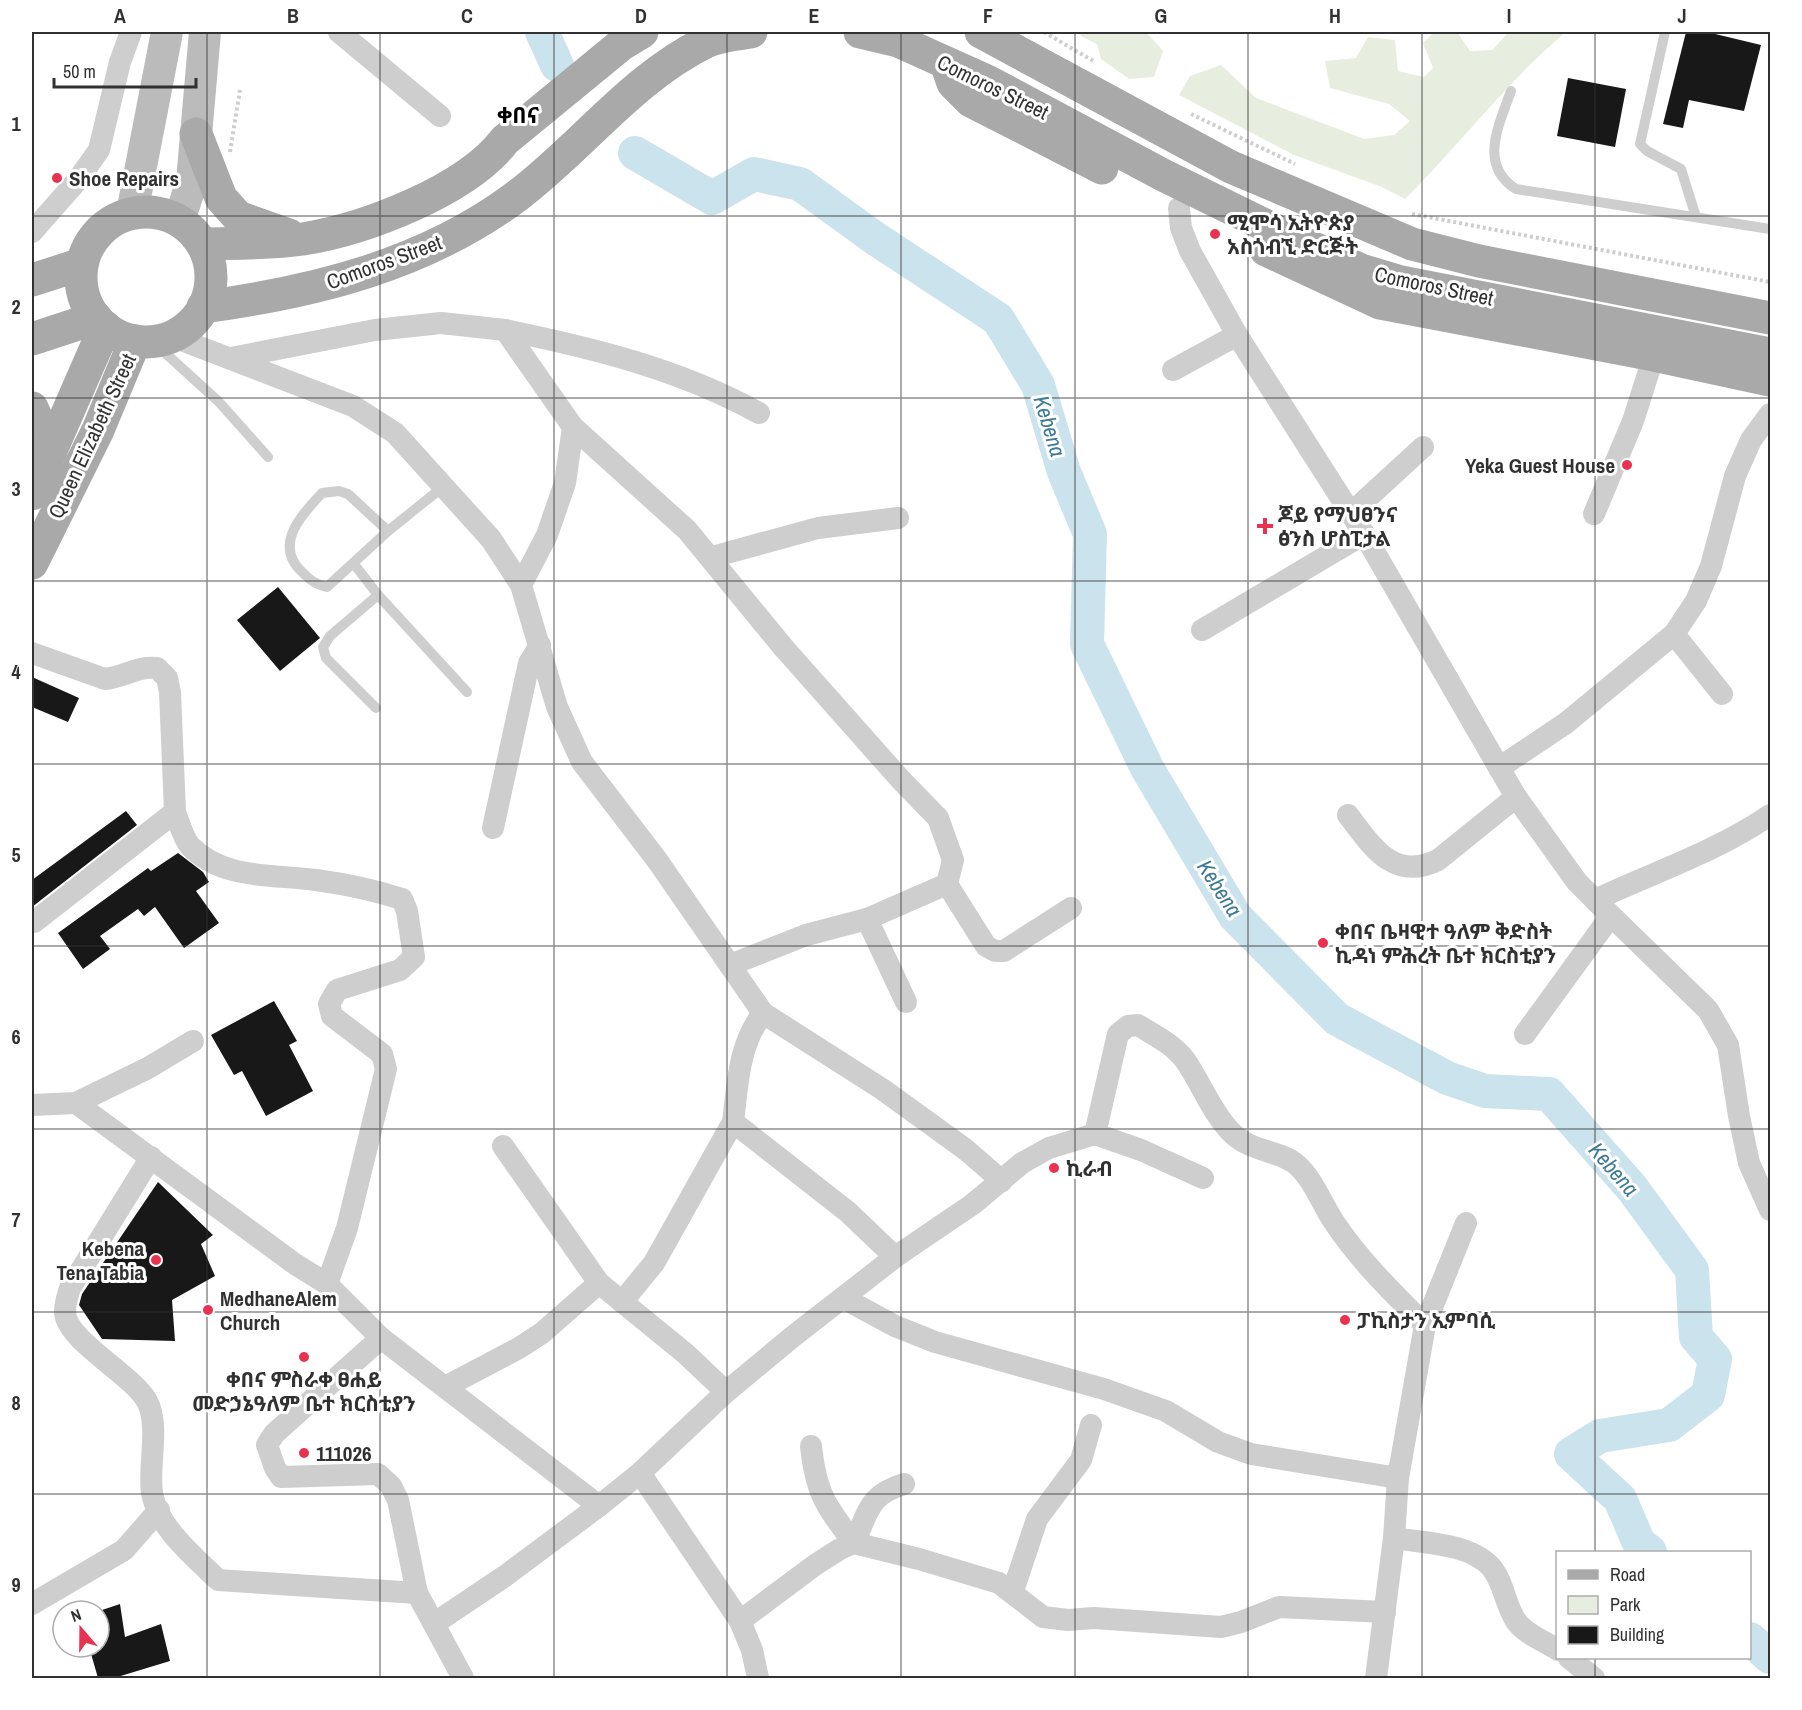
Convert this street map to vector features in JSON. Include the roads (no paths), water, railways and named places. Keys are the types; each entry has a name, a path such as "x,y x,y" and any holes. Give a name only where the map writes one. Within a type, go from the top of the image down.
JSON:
{"main road":[{"path":"132,213 167,32"},
{"path":"179,221 192,181 205,32"},
{"name":"Comoros Street","path":"203,307 256,300 323,285 402,261 466,231 518,195 658,71 708,41 751,32"},
{"name":"Comoros Street","path":"860,32 898,41 987,81 1163,174 1361,270 1430,288 1770,354"},
{"name":"Comoros Street","path":"981,32 1231,167 1412,244 1491,263 1770,318"},
{"name":"Comoros Street","path":"203,244 302,239 342,231 419,201 444,188 494,155 505,140 632,38"},
{"path":"946,63 954,83 971,101 1179,208 1337,285 1380,303 1654,355 1770,380"},
{"path":"196,134 221,198 238,217 302,239"},
{"path":"148,212 179,221 203,244 210,265 211,287 203,307 190,325 153,339 119,336 101,323 86,302 81,283 82,264 89,246 101,230 115,220 132,213 148,212"},
{"path":"32,280 82,264"},
{"path":"32,339 101,323"},
{"name":"Queen Elizabeth Street","path":"32,494 51,452 101,323"},
{"name":"Queen Elizabeth Street","path":"32,563 98,430 153,339"},
{"path":"32,408 51,452"}],"street":[{"path":"32,232 70,190 99,150 120,62 131,32"},
{"path":"339,32 440,116"},
{"path":"1179,208 1181,228 1190,251 1237,335 1364,534 1516,797 1578,882 1610,917 1708,1010 1721,1029 1728,1045 1749,1163 1770,1210"},
{"path":"231,358 375,330 441,323 504,330 580,345 635,361 718,391 759,413"},
{"path":"504,330 573,427 687,530 712,557 783,647 901,780 938,818 953,860 947,884 986,946 995,951 1004,951 1071,908"},
{"path":"1173,370 1237,335"},
{"path":"153,339 231,358 353,406 375,418 395,433 491,539 521,585 557,707 582,762 657,860 763,1013 882,1089 965,1149 1002,1181"},
{"path":"1593,514 1633,421 1654,355"},
{"path":"1499,768 1566,723 1674,634 1696,601 1711,566 1735,476 1751,440 1770,414"},
{"path":"521,585 547,535 566,483 573,427"},
{"path":"1351,513 1423,447"},
{"path":"712,557 818,528 898,518"},
{"path":"1202,630 1364,534"},
{"path":"1674,634 1722,694"},
{"path":"493,828 529,663 540,645"},
{"path":"32,653 105,679 116,678 140,666 157,668 167,678 170,692 175,812 189,845 217,865 254,875 315,880 383,893 402,899 407,911 414,957 400,970 337,990 329,1004 332,1016 382,1054 386,1069 352,1208 327,1284"},
{"path":"1348,815 1376,851 1397,865 1409,868 1426,866 1438,860 1516,797"},
{"path":"34,922 175,812"},
{"path":"1595,900 1650,873 1722,845 1770,815"},
{"path":"730,965 807,935 867,919 947,884"},
{"path":"1525,1034 1610,917"},
{"path":"867,919 892,977 906,1002"},
{"path":"622,1302 654,1263 733,1122 740,1059 750,1030 763,1013"},
{"path":"1095,1134 1118,1034 1128,1026 1138,1025 1174,1048 1185,1060 1215,1112 1230,1131 1249,1147 1295,1163 1306,1174 1334,1222 1368,1269 1425,1325"},
{"path":"32,1105 76,1103 148,1068 194,1041"},
{"path":"76,1103 295,1264 327,1284 381,1338 599,1506"},
{"path":"733,1122 848,1212 895,1257"},
{"path":"435,1623 505,1576 599,1506 640,1473 726,1392 895,1257 973,1204 1022,1163 1049,1149 1095,1134 1141,1150 1203,1178"},
{"path":"503,1146 599,1283 686,1354 726,1392"},
{"path":"151,1157 70,1288 65,1312 71,1329 139,1389 148,1403 152,1418 152,1494 164,1522 218,1580 417,1593"},
{"path":"1376,1678 1394,1538 1398,1478 1425,1325 1466,1223"},
{"path":"445,1387 519,1348 542,1333 599,1283"},
{"path":"843,1298 895,1326 935,1342 1104,1389 1166,1412 1218,1442 1251,1454 1398,1478"},
{"path":"381,1338 274,1434 267,1445 275,1468 281,1477 378,1474 391,1486 398,1500 417,1593 463,1678"},
{"path":"1013,1591 1037,1519 1081,1460 1091,1425"},
{"path":"811,1446 814,1479 821,1497 855,1544"},
{"path":"640,1473 740,1621 752,1650 758,1678"},
{"path":"855,1544 873,1501 883,1490 904,1484"},
{"path":"32,1604 124,1550 159,1510"},
{"path":"1394,1538 1448,1547 1476,1555 1491,1567 1515,1620 1526,1631 1556,1649"},
{"path":"740,1621 815,1565 840,1549 855,1544 919,1559 999,1583 1013,1591 1043,1617 1068,1620 1094,1618 1221,1627 1279,1607 1385,1612"},
{"path":"1570,1659 1594,1678"}],"lane":[{"path":"1665,32 1640,144 1647,151 1681,169 1696,218"},
{"path":"1511,91 1498,128 1493,161 1503,181 1516,189 1770,229"},
{"path":"153,339 219,402 268,457"},
{"path":"388,531 348,494 339,490 322,493 293,529 289,548 296,566 313,583 327,587 388,531 444,486"},
{"path":"354,564 378,595 467,692"},
{"path":"376,708 326,658 323,647 330,636 378,595"}],"waterway":[{"name":"Kebena","path":"542,32 557,65"},
{"name":"Kebena","path":"635,153 712,198 754,174 800,184 876,239 998,319 1038,385 1064,472 1090,534 1087,644 1147,768 1235,916 1337,1019 1447,1078 1485,1091 1549,1094 1632,1188 1692,1270 1696,1337 1715,1359 1708,1395 1669,1425 1600,1436 1571,1454 1620,1499 1639,1543 1649,1551"},
{"name":"Kebena","path":"1751,1640 1770,1657"}],"place":[{"name":"Shoe Repairs","path":"57,178"},
{"name":"ሚሞሳ ኢትዮጵያ አስጎብኚ ድርጅት","path":"1215,234"},
{"name":"Yeka Guest House","path":"1627,465"},
{"name":"ጆይ የማህፀንና ፅንስ ሆስፒታል","path":"1265,526"},
{"name":"ቀበና ቤዛዊተ ዓለም ቅድስት ኪዳነ ምሕረት ቤተ ክርስቲያን","path":"1323,943"},
{"name":"ኪራብ","path":"1054,1168"},
{"name":"Kebena Tena Tabia","path":"156,1260"},
{"name":"MedhaneAlem Church","path":"208,1310"},
{"name":"ፓኪስታን ኢምባሲ","path":"1345,1320"},
{"name":"ቀበና ምስራቀ ፀሐይ መድኃኔዓለም ቤተ ክርስቲያን","path":"304,1357"},
{"name":"111026","path":"304,1453"}],"district":[{"name":"ቀበና","path":"518,115"}]}
